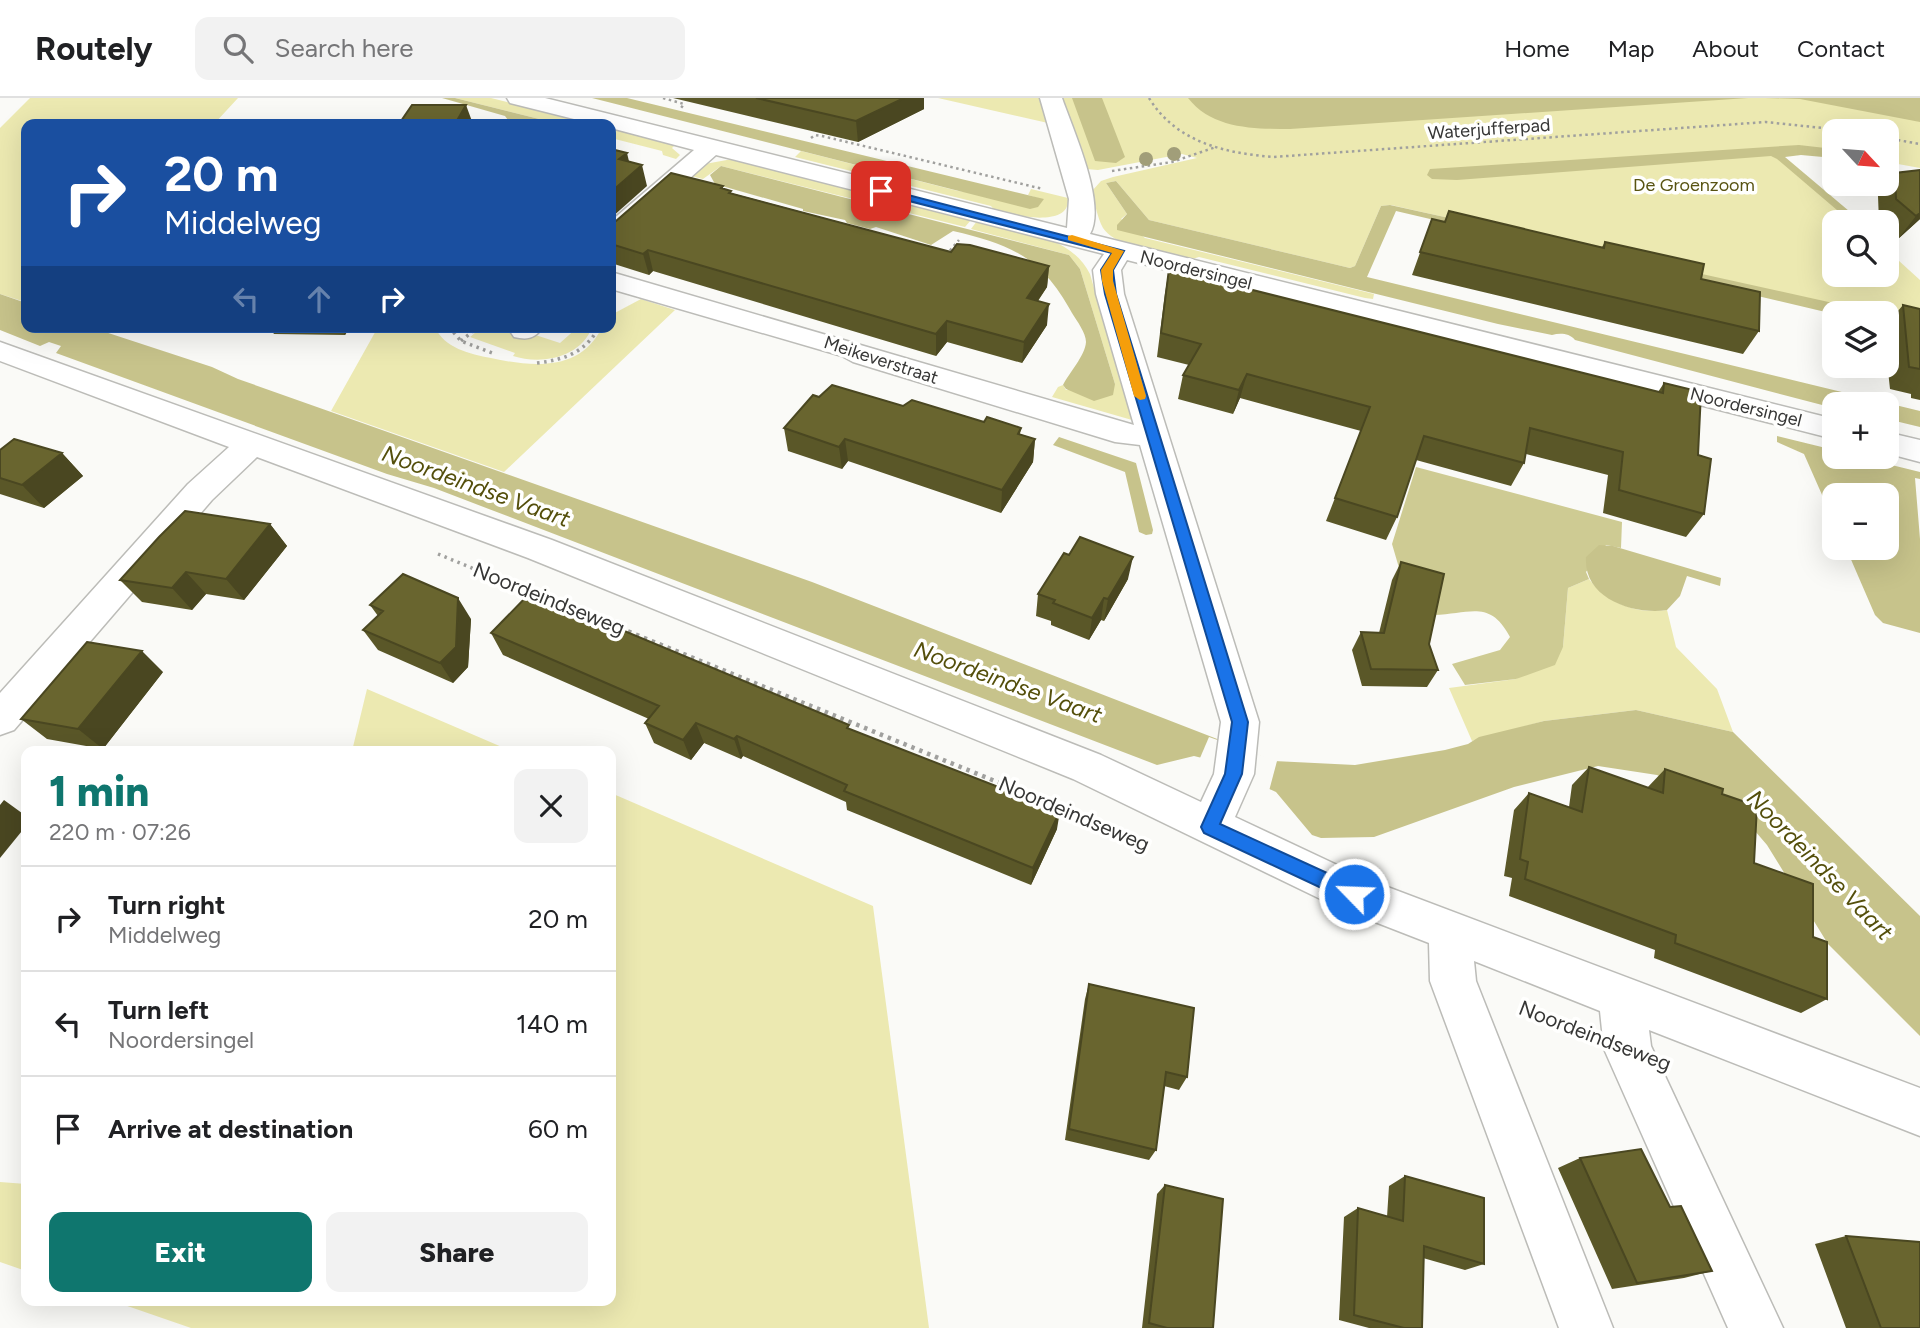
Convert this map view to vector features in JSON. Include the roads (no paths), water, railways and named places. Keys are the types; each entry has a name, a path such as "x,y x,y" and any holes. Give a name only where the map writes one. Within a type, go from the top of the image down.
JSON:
{"street":[{"name":"Noordersingel","path":"518,98 599,119"},
{"path":"1051,98 1082,199 1082,225 1074,239"},
{"name":"Noordersingel","path":"616,124 1822,426"},
{"path":"616,230 710,148"},
{"path":"1119,251 1107,270 1108,281 1240,722 1236,761 1210,827"},
{"name":"Meikeverstraat","path":"616,281 733,314 1126,435 1152,435"},
{"name":"Noordeindseweg","path":"0,351 579,564 1087,767 1354,894 1920,1112"},
{"path":"0,719 200,492 252,445"},
{"path":"1899,445 1920,451"},
{"path":"1450,931 1453,981 1586,1328"},
{"path":"1622,998 1628,1049 1756,1328"}],"water":[{"path":"442,98 455,98 539,119 507,119 505,116"},
{"path":"592,98 627,98 1044,199 1038,207 1030,209"},
{"path":"1072,98 1102,98 1125,157 1116,163 1095,161"},
{"path":"1188,98 1748,98 1262,129 1235,125 1209,116"},
{"path":"1765,98 1920,98 1920,122 1800,99"},
{"path":"1799,145 1822,148 1822,157 1785,157 1822,188 1822,196 1831,196 1848,210 1837,210 1771,156 1457,180 1432,179 1427,175 1430,169"},
{"path":"721,166 1069,255 1080,269 1115,384 1113,395 1094,401 1066,389 1063,385 1083,353 1085,335 1061,294 1037,267 1024,257 993,242 953,231 931,245 876,227 870,229 847,223 845,220 803,211 715,184 710,175"},
{"path":"1116,181 1149,220 1350,268 1355,266 1381,206 1390,205 1824,301 1822,311 1396,211 1367,277 1842,392 1822,392 1822,405 1575,340 1567,335 1552,335 1498,324 1117,230 1117,225 1127,214 1106,183"},
{"name":"Noordeindse Vaart","path":"0,294 21,301 21,333 108,333 212,367 238,379 812,582 1274,761 1355,765 1445,750 1468,744 1479,737 1544,721 1636,710 1733,732 1920,916 1920,1036 1828,944 1767,845 1755,831 1721,804 1657,775 1598,766 1514,787 1374,837 1321,838 1312,835 1276,792 1202,758 1194,756 1157,765 434,488 387,474 56,353 61,346 49,342 40,346 0,330"},
{"path":"1899,406 1920,411 1920,427 1899,422"},
{"path":"1777,436 1822,447 1822,469 1899,469 1899,467 1920,472 1920,479 1915,478 1920,539 1920,633 1883,623 1875,615 1851,560 1899,560 1899,483 1822,483 1822,495 1804,454 1777,442"},
{"path":"1059,437 1136,463 1152,534 1139,532 1125,472 1053,445"},
{"path":"1599,545 1613,546 1721,578 1720,586 1687,576 1680,596 1667,610 1626,607 1602,594 1587,572 1586,557"}],"park label":[{"name":"De Groenzoom","path":"1694,185"}]}
